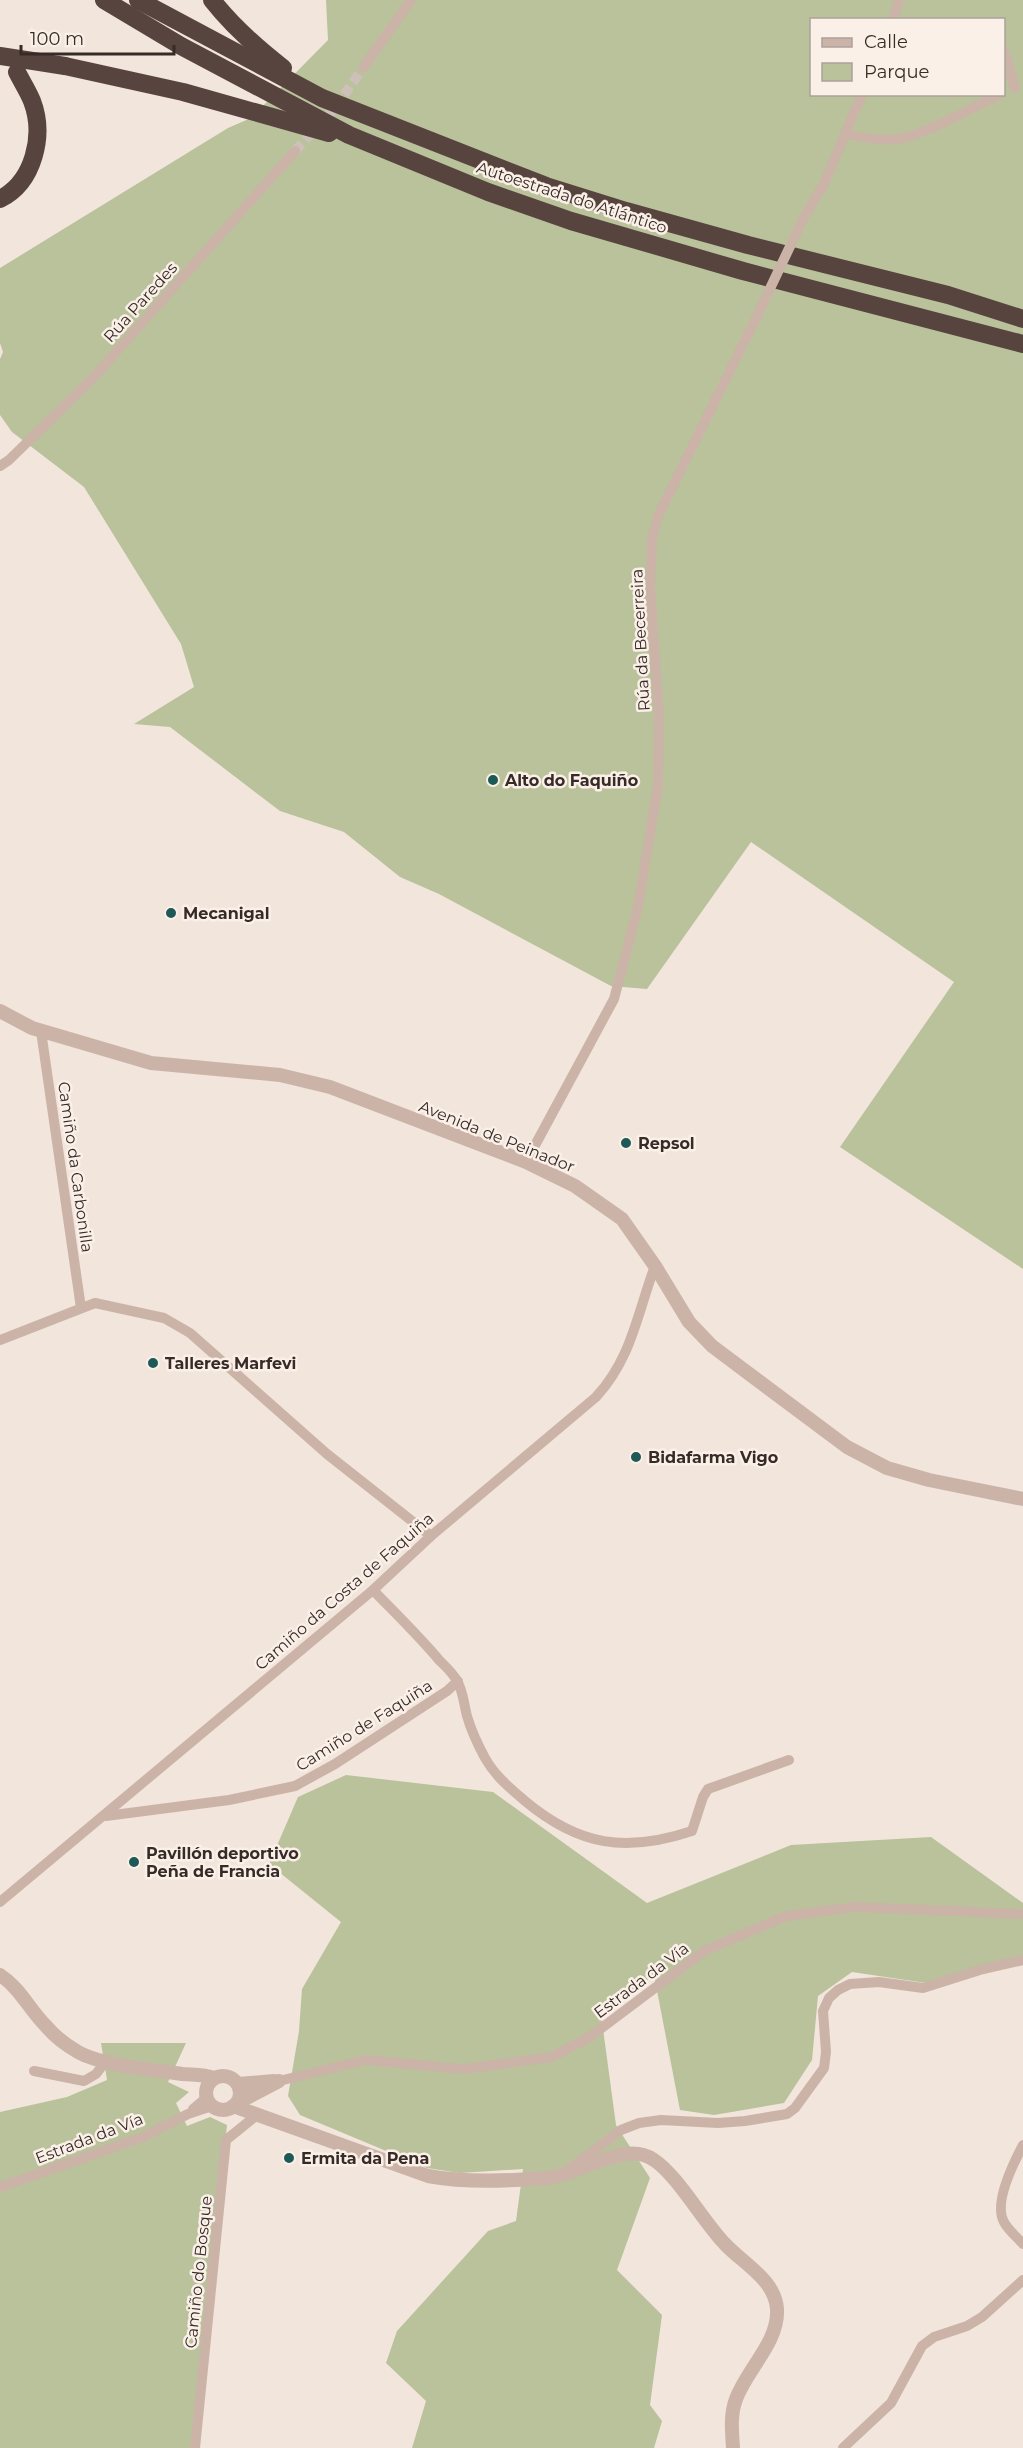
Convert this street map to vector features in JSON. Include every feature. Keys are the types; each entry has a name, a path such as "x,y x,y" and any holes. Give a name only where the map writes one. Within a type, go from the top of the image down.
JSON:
{"highway":[{"name":"Autoestrada do Atlántico","path":"105,0 181,46 349,135 488,192 571,221 743,271 1023,344"},
{"name":"Autoestrada do Atlántico","path":"138,0 322,98 546,186 748,245 948,295 1023,319"},
{"path":"212,0 251,43 322,98"},
{"path":"0,56 65,66 183,92 377,147"},
{"path":"0,200 20,183 29,169 36,145 37,123 32,102 17,72"}],"street":[{"path":"363,68 411,0"},
{"path":"894,18 899,0"},
{"path":"1005,52 1019,87 1005,93"},
{"name":"Rúa da Becerreira","path":"526,1162 614,999 638,907 658,786 659,714 650,589 652,539 658,516 803,219 824,184 861,96"},
{"path":"846,134 869,140 898,139 915,135 998,96"},
{"name":"Rúa Paredes","path":"0,466 9,460 93,378 295,151"},
{"name":"Avenida de Peinador","path":"0,1011 41,1031 151,1063 280,1075 330,1087 526,1162 575,1186 622,1219 655,1266 689,1322 712,1346 847,1447 887,1468 929,1480 1023,1499"},
{"name":"Camiño da Carbonilla","path":"41,1031 81,1308"},
{"name":"Camiño da Costa de Faquiña","path":"0,1902 373,1590 431,1536 596,1397 610,1382 627,1353 655,1266"},
{"path":"0,1340 95,1303 164,1318 190,1333 327,1454 431,1536"},
{"path":"373,1590 458,1681 472,1729 485,1759 500,1780 556,1824 580,1834 612,1843 641,1844 664,1840 692,1831 708,1789 789,1760"},
{"name":"Camiño de Faquiña","path":"105,1816 229,1800 295,1786 335,1764 429,1703 458,1681"},
{"name":"Estrada da Vía","path":"279,2081 365,2060 464,2069 552,2056 591,2036 704,1951 786,1916 855,1907 1023,1914"},
{"path":"561,2175 621,2130 639,2123 660,2120 718,2123 787,2114 795,2108 824,2068 826,2052 823,2011 829,1998 850,1984 879,1982 923,1988 983,1969 1023,1960"},
{"path":"0,1974 19,1990 45,2026 61,2041 81,2054 106,2061 186,2074 200,2073 211,2080 226,2076 238,2084 279,2081"},
{"path":"34,2071 84,2081 96,2074 106,2061"},
{"path":"211,2080 209,2102 220,2110 235,2105 279,2081"},
{"path":"235,2105 240,2093 238,2084"},
{"name":"Estrada da Vía","path":"0,2187 143,2137 209,2102"},
{"path":"235,2105 428,2176 452,2181 548,2178 625,2154 640,2154 653,2158 665,2168 712,2230 770,2286 776,2298 774,2331 736,2398 731,2423 733,2448"},
{"name":"Camiño do Bosque","path":"195,2448 226,2140 257,2115"},
{"path":"1023,2145 1008,2172 1001,2211 1004,2222 1023,2244"},
{"path":"843,2448 891,2403 922,2346 934,2337 967,2326 982,2317 1023,2280"}],"green space":[{"path":"326,0 1023,0 1023,1269 840,1147 954,982 751,842 647,989 611,986 439,894 400,877 344,832 280,811 170,727 134,724 194,687 181,644 84,487 12,432 0,415 0,359 3,352 0,343 0,268 228,128 251,118 328,40"},
{"path":"346,1775 493,1792 647,1903 791,1845 931,1837 1023,1903 1023,1957 926,1983 852,1972 818,1996 812,2060 784,2103 714,2115 680,2110 654,1975 601,2014 616,2125 650,2178 617,2270 662,2315 650,2405 662,2421 654,2448 412,2448 426,2401 386,2363 397,2331 488,2231 516,2221 523,2169 460,2173 427,2168 300,2115 288,2096 299,2031 302,1989 341,1922 269,1864 298,1797"},
{"path":"101,2043 186,2043 168,2082 189,2092 176,2103 187,2126 210,2117 227,2125 193,2448 0,2448 0,2112 67,2097 107,2080"}],"tunnel":[{"path":"295,151 334,109 363,68"}],"place":[{"name":"Alto do Faquiño","path":"493,780"},
{"name":"Mecanigal","path":"171,913"},
{"name":"Repsol","path":"626,1143"},
{"name":"Talleres Marfevi","path":"153,1363"},
{"name":"Bidafarma Vigo","path":"636,1457"},
{"name":"Pavillón deportivo Peña de Francia","path":"134,1862"},
{"name":"Ermita da Pena","path":"289,2158"}]}
